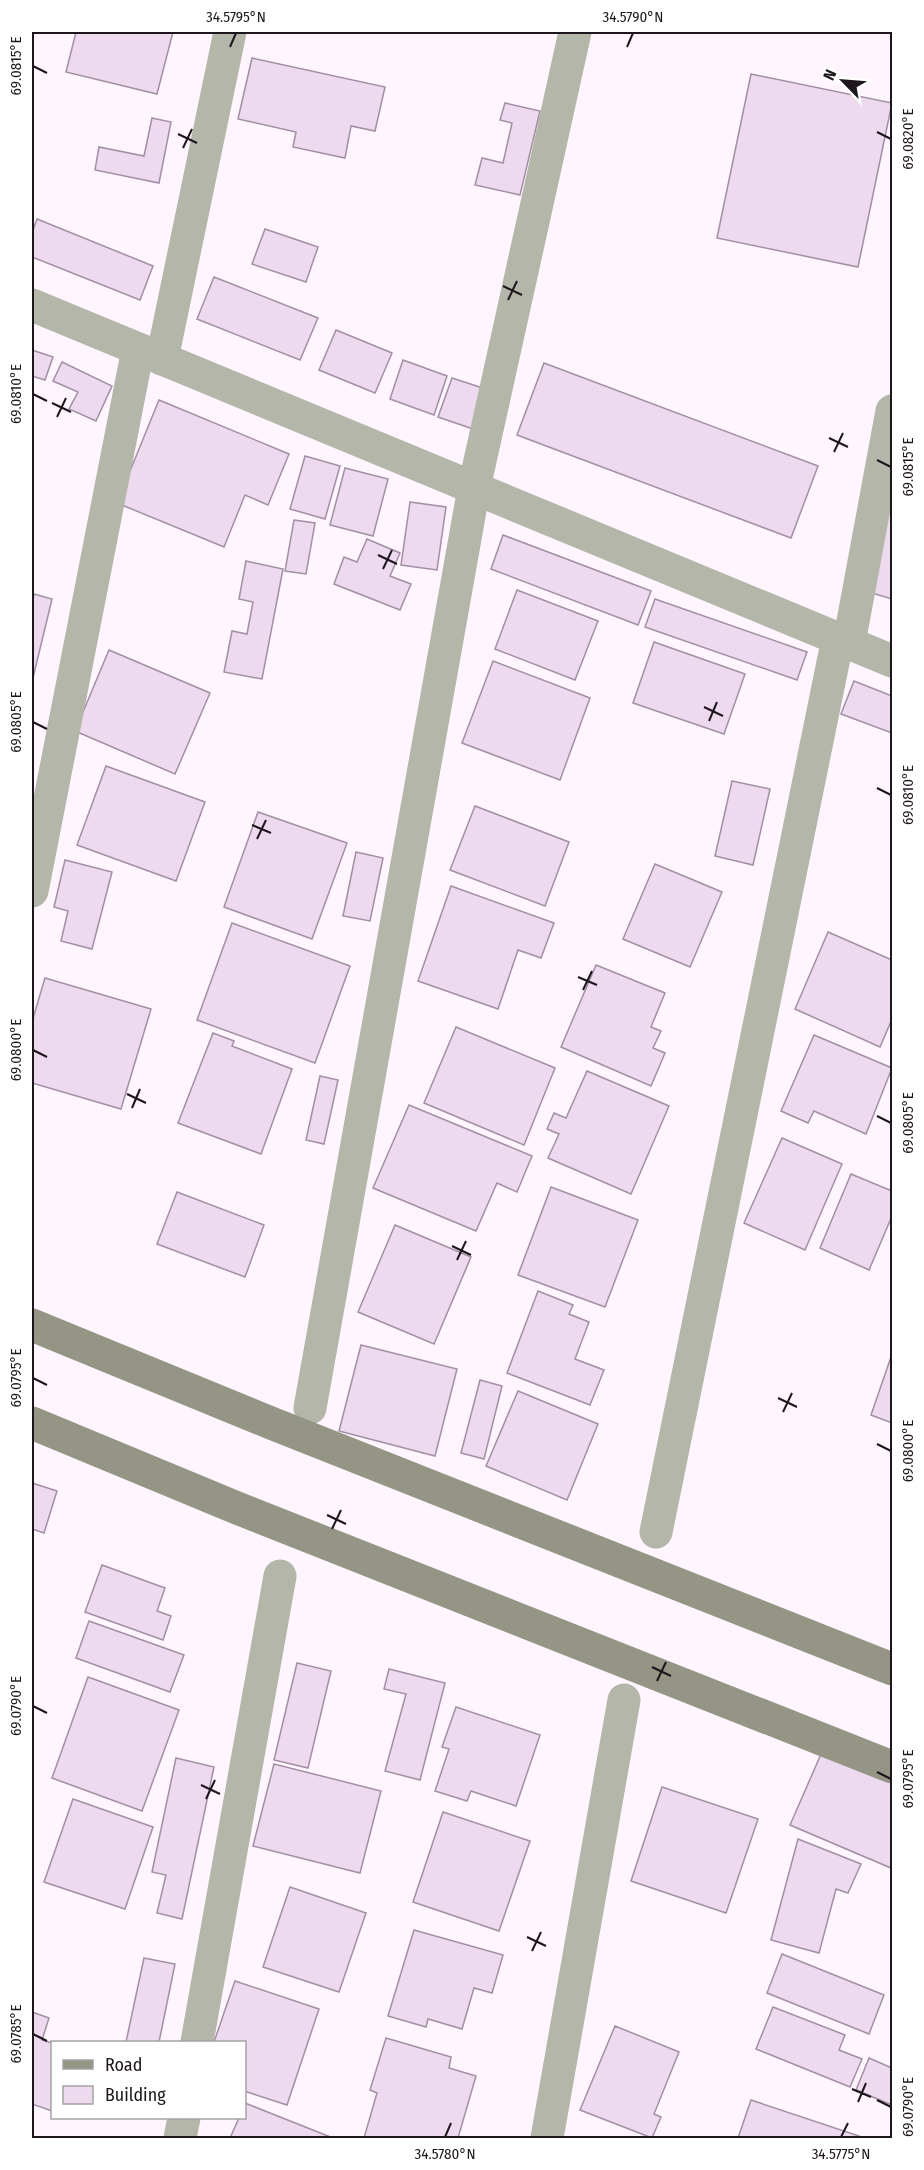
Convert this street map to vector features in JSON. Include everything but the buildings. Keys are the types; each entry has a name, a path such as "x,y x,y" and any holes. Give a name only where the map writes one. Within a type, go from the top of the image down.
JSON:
{"main road":[{"path":"32,1325 271,1423 892,1669"},
{"path":"32,1423 237,1508 892,1767"}],"street":[{"path":"32,891 150,354 230,32"},
{"path":"310,1408 474,488 575,32"},
{"path":"32,305 892,661"},
{"path":"656,1532 892,411"},
{"path":"197,2041 280,1576"},
{"path":"547,2139 624,1700"},
{"path":"180,2139 184,2119"}]}
